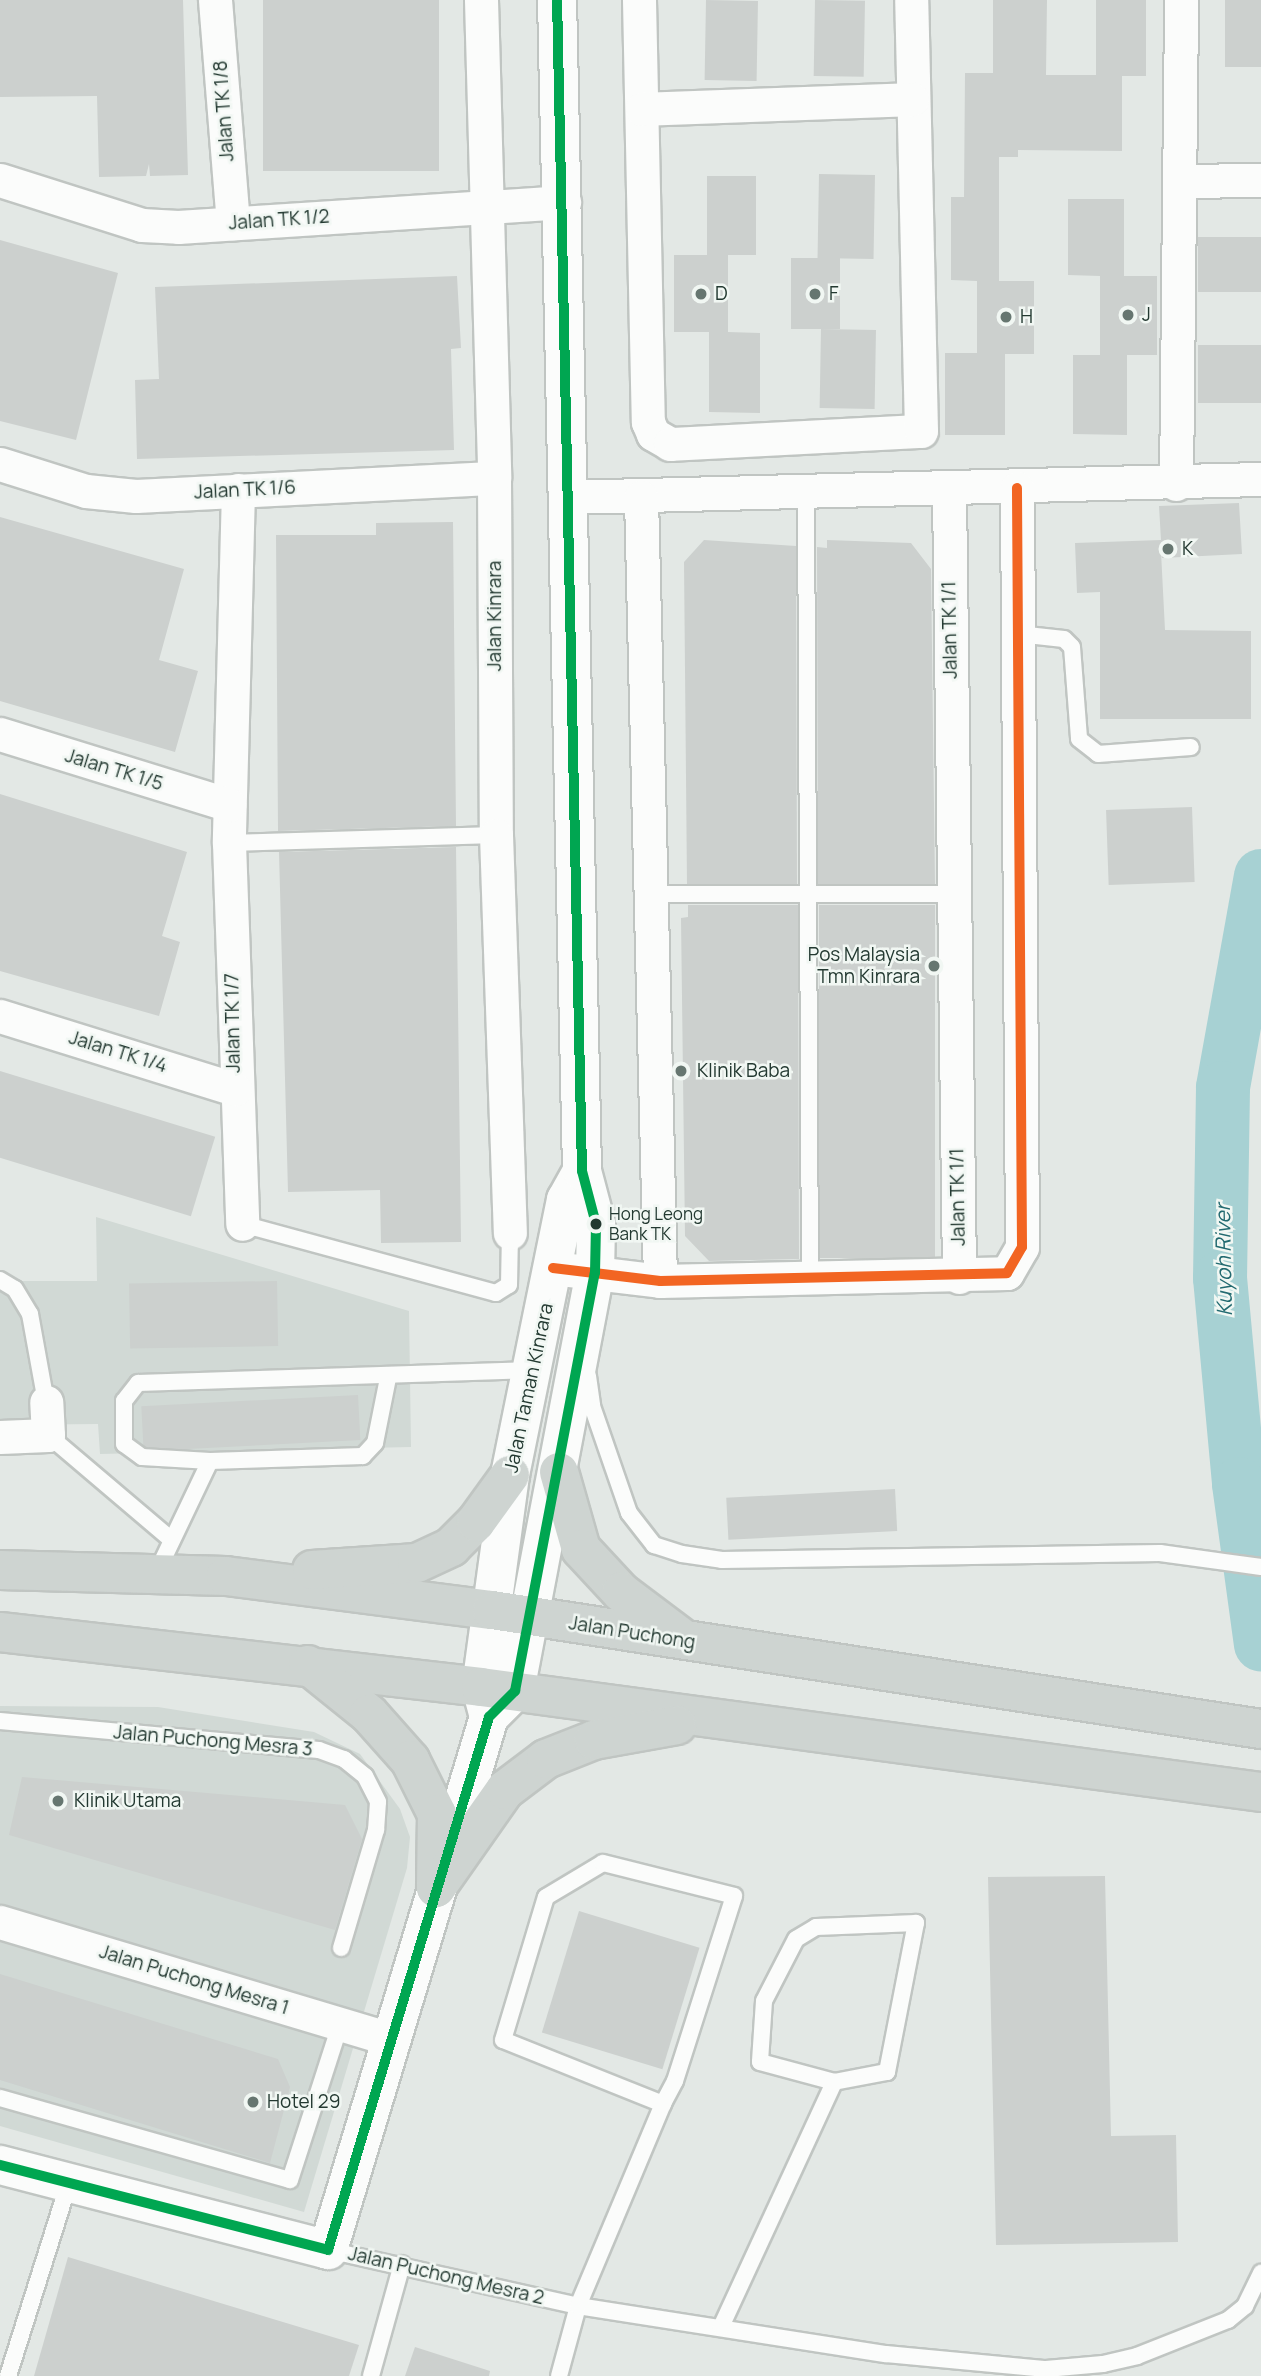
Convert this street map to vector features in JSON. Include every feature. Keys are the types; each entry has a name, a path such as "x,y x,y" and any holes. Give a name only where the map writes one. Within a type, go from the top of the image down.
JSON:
{"main road":[{"path":"559,1472 581,1549 599,1573 687,1642"},
{"path":"226,1576 417,1563 451,1547 476,1522 510,1475"},
{"name":"Jalan Puchong","path":"0,1570 226,1576 492,1610 1016,1694 1261,1729"},
{"path":"0,1632 308,1665 495,1698 710,1718 1008,1755 1261,1792"},
{"path":"308,1665 369,1714 410,1760 437,1814 436,1888"},
{"path":"436,1888 505,1790 546,1759 594,1740 710,1718"}],"street":[{"name":"Jalan TK 1/8","path":"215,0 233,223"},
{"name":"Jalan Kinrara","path":"481,0 494,478 496,835 510,1233"},
{"name":"Jalan Taman Kinrara","path":"495,1698 533,1617 595,1273 596,1224 582,1171 564,202 557,0"},
{"path":"639,0 648,422 653,434 670,444 921,431 911,0"},
{"path":"1176,484 1181,0"},
{"path":"642,108 912,99"},
{"name":"Jalan TK 1/2","path":"0,180 142,225 233,223 564,202"},
{"path":"1179,181 1261,180"},
{"name":"Jalan TK 1/6","path":"0,464 86,491 136,496 494,478"},
{"path":"568,497 949,490 1261,479"},
{"path":"553,1268 660,1281 959,1277 1007,1273 1022,1247 1017,488"},
{"name":"Jalan TK 1/7","path":"238,490 229,843 235,1089 242,1224"},
{"name":"Jalan TK 1/1","path":"949,490 959,1277"},
{"path":"641,497 660,1281"},
{"name":"Jalan TK 1/5","path":"0,734 229,805"},
{"name":"Jalan TK 1/4","path":"0,1016 235,1089"},
{"name":"Jalan Taman Kinrara","path":"495,1698 492,1610 510,1475 534,1370 566,1200 582,1171"},
{"path":"0,1437 48,1435 46,1402"},
{"path":"328,2250 389,2039 495,1698"},
{"name":"Jalan Puchong Mesra 1","path":"0,1922 389,2039"},
{"name":"Jalan Puchong Mesra 2","path":"0,2165 328,2250"}],"lane":[{"path":"806,493 810,1279"},
{"path":"1018,634 1064,639 1072,647 1079,739 1098,754 1191,747"},
{"path":"229,843 496,835"},
{"path":"650,894 953,894"},
{"name":"Jalan TK 1/7","path":"242,1224 496,1293 509,1285 510,1233"},
{"path":"0,1280 15,1289 30,1314 46,1402"},
{"path":"583,1343 592,1406 612,1467 629,1513 654,1545 722,1560 1160,1553 1261,1567"},
{"path":"388,1378 375,1443 363,1456 210,1461 142,1457 124,1444 124,1401 138,1383 388,1378 534,1370"},
{"path":"48,1435 172,1540"},
{"path":"157,1574 210,1461"},
{"name":"Jalan Puchong Mesra 3","path":"0,1721 319,1750 344,1759 365,1776 378,1802 376,1830 341,1948"},
{"path":"559,2376 578,2306 675,2081 734,1896 603,1863 546,1897 503,2040 663,2105"},
{"path":"916,1923 887,2072 834,2082 760,2062 764,2001 796,1939 816,1927 916,1923"},
{"path":"0,2098 290,2180 340,2025"},
{"path":"721,2327 834,2082"},
{"path":"8,2376 69,2183"},
{"name":"Jalan Puchong Mesra 2","path":"328,2250 402,2263 578,2306 984,2367 1055,2370 1137,2356 1228,2320 1245,2306 1261,2273"},
{"path":"371,2376 402,2263"}],"shaded area":[{"path":"96,1217 409,1311 411,1447 100,1454 98,1424 0,1425 0,1281 97,1281"},
{"path":"0,1706 158,1707 314,1732 360,1754 400,1809 410,1837 407,1868 304,2212 0,2126"}],"building":[{"path":"0,0 183,0 188,175 150,176 149,164 146,176 99,177 97,96 0,97"},
{"path":"263,0 439,0 439,171 263,171"},
{"path":"706,0 758,1 757,81 705,80"},
{"path":"815,0 865,1 864,77 814,76"},
{"path":"993,0 1047,0 1046,75 1096,75 1096,0 1146,0 1146,76 1122,76 1122,151 1018,150 1018,157 999,157 999,281 1034,281 1034,354 1005,354 1005,435 945,435 945,353 977,353 977,281 951,280 951,197 964,197 965,73 993,73"},
{"path":"1225,0 1261,0 1261,67 1225,67"},
{"path":"819,174 875,175 874,259 818,258"},
{"path":"707,176 756,176 756,255 707,255"},
{"name":"J","path":"1068,199 1124,199 1124,276 1157,276 1157,355 1127,355 1127,435 1073,434 1073,355 1100,355 1100,276 1068,275"},
{"path":"1198,237 1261,237 1261,292 1198,292"},
{"path":"0,240 118,273 76,440 0,421"},
{"name":"D","path":"674,255 728,255 728,332 760,333 760,413 709,412 709,332 674,332"},
{"path":"791,258 840,258 840,329 791,329"},
{"path":"457,276 461,348 451,349 454,450 137,459 135,380 159,379 155,287"},
{"path":"821,329 876,330 875,409 820,408"},
{"path":"1198,345 1261,345 1261,403 1198,403"},
{"path":"1239,503 1242,554 1162,558 1161,552 1165,630 1251,631 1251,719 1100,719 1100,592 1077,593 1075,543 1161,540 1159,506"},
{"path":"0,517 184,569 159,660 198,671 175,752 0,701"},
{"path":"453,522 456,826 278,831 276,535 376,535 376,523"},
{"path":"704,540 796,546 797,884 687,884 684,562"},
{"path":"827,540 911,543 931,569 935,884 818,884 817,547 827,548"},
{"path":"0,794 187,852 162,936 180,942 159,1016 0,971"},
{"path":"1192,807 1195,882 1109,885 1106,810"},
{"path":"456,847 461,1242 381,1243 380,1190 288,1192 279,852"},
{"path":"688,905 798,905 799,1259 709,1261 685,1236 681,918 688,917"},
{"path":"819,905 935,905 935,1258 819,1258"},
{"path":"0,1071 215,1137 191,1216 0,1158"},
{"path":"277,1281 278,1346 130,1349 129,1284"},
{"path":"358,1395 360,1440 144,1451 141,1406"},
{"path":"895,1489 897,1531 728,1540 726,1498"},
{"path":"22,1777 345,1805 362,1839 335,1930 9,1835"},
{"path":"1105,1876 1111,2136 1176,2135 1178,2242 996,2245 988,1877"},
{"path":"579,1911 699,1948 662,2069 542,2032"},
{"path":"0,1974 278,2059 290,2087 270,2163 0,2080"},
{"path":"68,2257 359,2345 349,2376 34,2376"},
{"path":"415,2347 490,2371 489,2376 405,2376"}],"waterway":[{"name":"Kuyoh River","path":"1261,876 1223,1088 1220,1278 1239,1484 1261,1645"}],"transit line":[{"path":"0,2165 328,2250 489,1717 515,1691 595,1273 596,1224 582,1171 557,0"},
{"path":"553,1268 660,1281 1007,1273 1022,1247 1017,488"}],"place":[{"name":"D","path":"701,294"},
{"name":"F","path":"815,294"},
{"name":"J","path":"1128,315"},
{"name":"H","path":"1006,317"},
{"name":"K","path":"1168,549"},
{"name":"Pos Malaysia Tmn Kinrara","path":"934,966"},
{"name":"Klinik Baba","path":"681,1071"},
{"name":"Hong Leong Bank TK","path":"596,1224"},
{"name":"Klinik Utama","path":"58,1801"},
{"name":"Hotel 29","path":"253,2102"}]}
